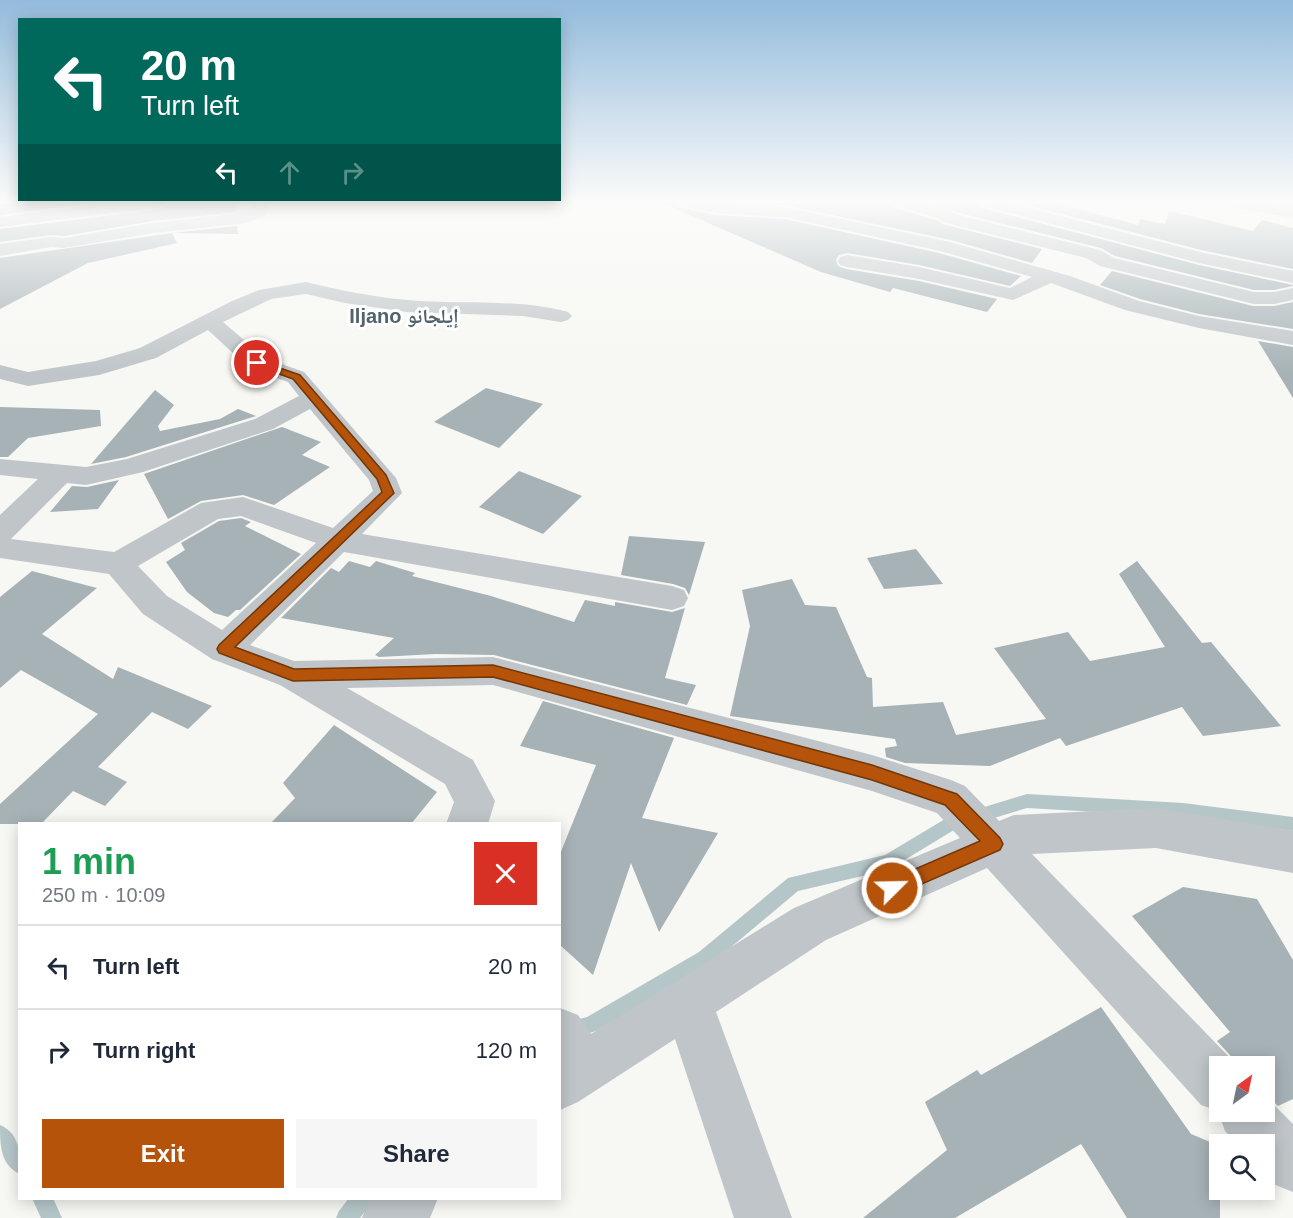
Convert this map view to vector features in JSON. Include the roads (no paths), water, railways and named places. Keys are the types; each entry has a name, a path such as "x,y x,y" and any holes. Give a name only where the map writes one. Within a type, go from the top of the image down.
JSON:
{"street":[{"path":"914,281 925,259"},
{"path":"989,259 1049,276 1132,306 1199,322 1293,338"},
{"path":"1101,259 1254,298 1274,298 1293,294"},
{"path":"1208,259 1293,277"},
{"path":"847,261 914,281 1013,294 1049,276"},
{"path":"0,372 28,379 99,368 148,353 237,306 266,294 306,288 345,297 407,306 523,310 561,316"},
{"path":"209,320 257,363 296,377 382,478 388,493 224,649"},
{"path":"0,466 86,476 133,466 264,424 314,398"},
{"path":"0,532 61,473"},
{"path":"0,548 118,564 211,510 243,506 340,541 672,598"},
{"path":"118,564 154,605 224,649 293,675 459,772 475,801 468,822"},
{"path":"293,675 493,671 872,773 951,799 1209,1074"},
{"path":"568,1062 688,1003 810,924 1014,835 1156,828 1293,852"},
{"path":"688,1003 763,1218"},
{"path":"1254,1122 1292,1162"},
{"path":"391,1218 408,1200"}],"waterway":[{"path":"561,1033 590,1025 705,958 794,884 888,862 950,824 1027,801 1183,810 1293,824"},
{"path":"0,1135 18,1161"},
{"path":"43,1200 52,1218"},
{"path":"346,1218 361,1200"}],"district":[{"name":"Iljano إيلجانو","path":"404,316"}]}
